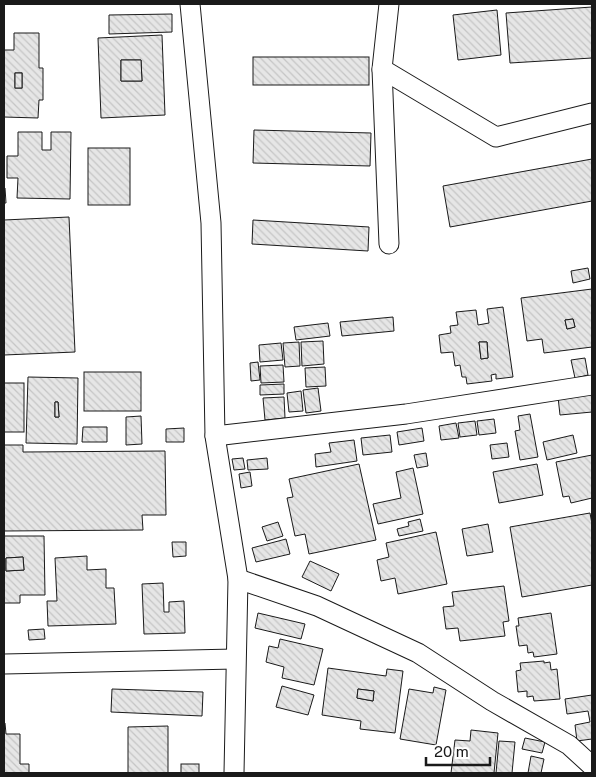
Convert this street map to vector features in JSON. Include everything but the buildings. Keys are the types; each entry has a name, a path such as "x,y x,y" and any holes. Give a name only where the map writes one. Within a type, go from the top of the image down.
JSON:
{"street":[{"path":"190,4 211,223 215,436 238,579 234,773"},
{"path":"389,4 382,69 389,244"},
{"path":"382,69 496,137 592,114"},
{"path":"215,436 406,414 592,386"},
{"path":"238,579 317,606 418,653 492,701 569,745 592,766"},
{"path":"4,664 235,660"}]}
